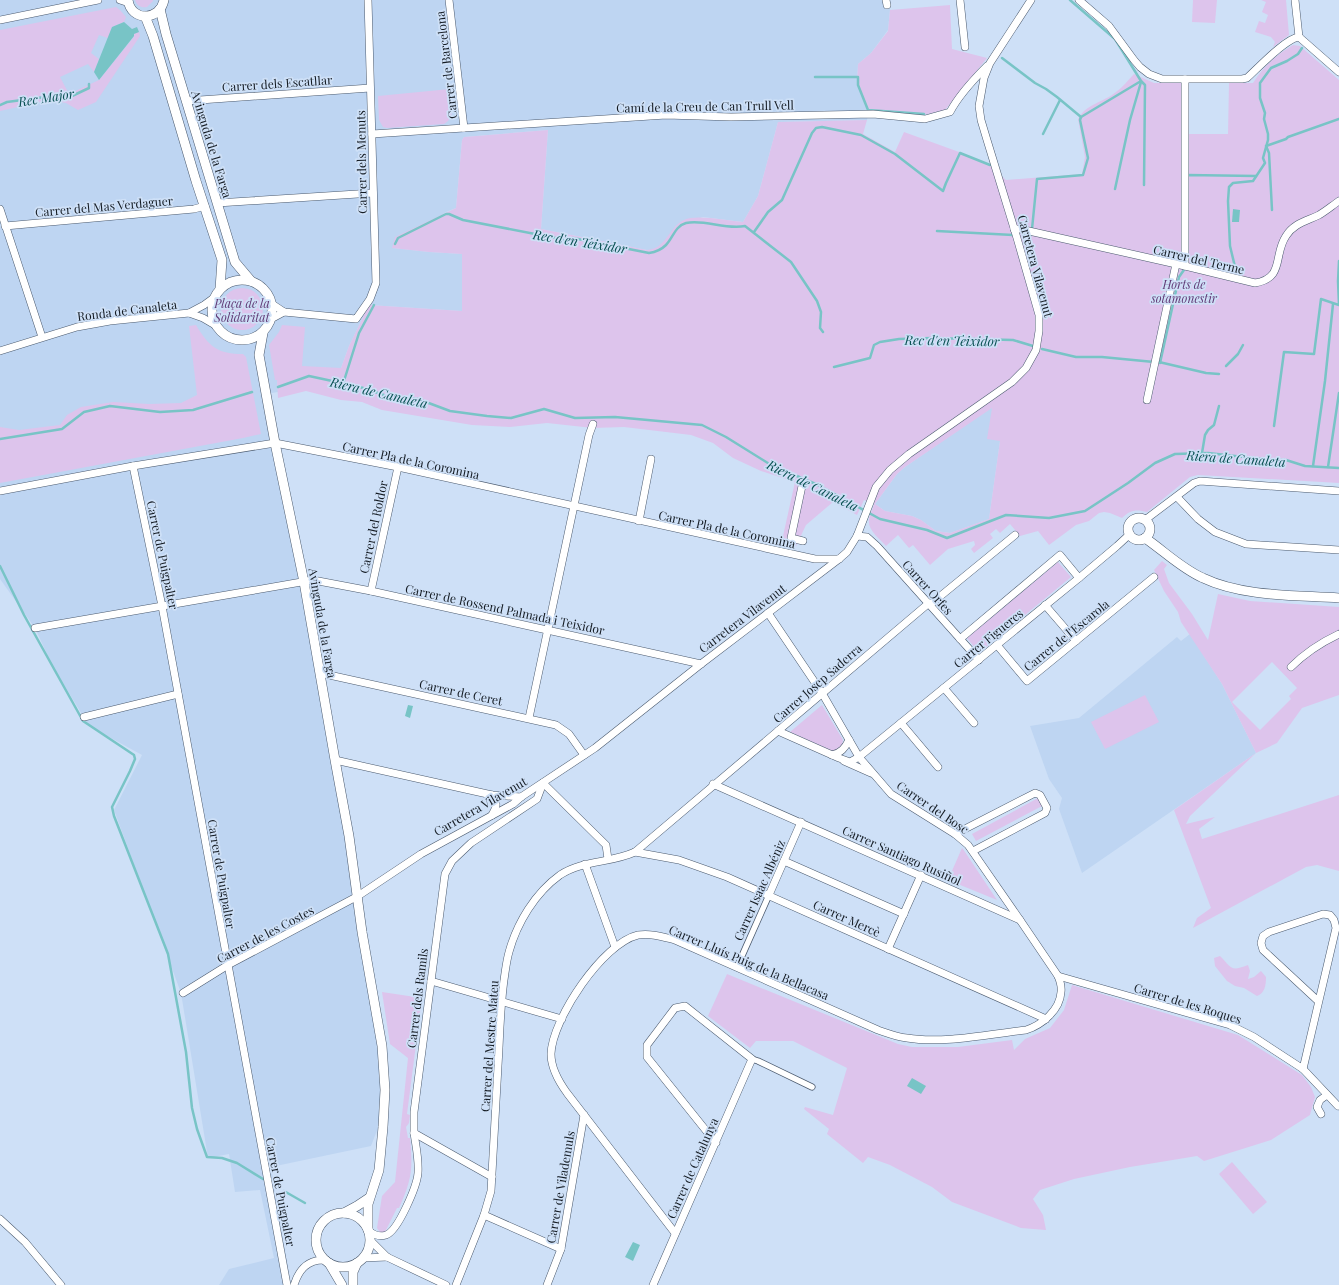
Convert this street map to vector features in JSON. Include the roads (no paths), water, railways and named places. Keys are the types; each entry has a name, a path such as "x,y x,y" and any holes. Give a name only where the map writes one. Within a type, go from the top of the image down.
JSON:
{"street":[{"path":"0,20 98,0"},
{"name":"Carrer dels Menuts","path":"284,312 356,319 370,299 376,283 368,0"},
{"name":"Carrer de Barcelona","path":"449,0 464,128"},
{"path":"960,0 965,46"},
{"name":"Carretera Vilavenut","path":"358,896 421,854 513,804 521,797 584,756 701,664 818,576 846,552 857,536 870,500 879,482 895,464 1012,382 1022,373 1033,358 1039,331 1039,316 980,113 981,87 990,63 1031,0"},
{"path":"1078,0 1109,26 1140,67 1149,74 1162,79 1247,78 1283,45 1295,37 1299,37"},
{"path":"1294,0 1299,37 1339,72"},
{"path":"126,1 136,14 145,16 152,16 163,3"},
{"name":"Avinguda de la Farga","path":"163,3 166,34 235,262 251,281"},
{"name":"Avinguda de la Farga","path":"145,16 153,36 222,260 220,289"},
{"name":"Camí de la Creu de Can Trull Vell","path":"372,134 666,115 731,117 873,114 925,119 950,112 980,73 990,63"},
{"path":"1185,79 1186,266"},
{"name":"Carrer dels Escatllar","path":"186,101 370,88"},
{"path":"217,203 373,193"},
{"name":"Carrer del Terme","path":"1014,229 1020,229 1186,266 1237,280 1255,283 1263,282 1271,277 1277,267 1282,242 1286,235 1294,227 1306,219 1319,214 1339,200"},
{"name":"Carrer del Mas Verdaguer","path":"5,226 205,206"},
{"path":"0,209 42,337"},
{"path":"1147,400 1176,264"},
{"path":"235,280 251,281 260,285 266,291 272,304 272,319 263,333 256,338 238,340 229,338 215,325 212,316 212,306 215,297 220,289 235,280"},
{"name":"Ronda de Canaleta","path":"0,351 77,327 110,321 189,313 215,297"},
{"path":"272,304 284,312 272,319"},
{"name":"Ronda de Canaleta","path":"189,313 215,325"},
{"name":"Avinguda de la Farga","path":"263,333 259,355 274,442 304,582 335,760 350,836 358,896"},
{"name":"Avinguda de la Farga","path":"247,340 259,355"},
{"path":"529,718 593,424"},
{"name":"Carrer Pla de la Coromina","path":"0,491 274,442 398,467 815,559 839,559"},
{"path":"639,521 651,459"},
{"name":"Carrer de Puigpalter","path":"133,466 162,606 287,1285"},
{"name":"Carrer del Roldor","path":"371,591 398,467"},
{"path":"1145,520 1194,483 1200,481 1339,491"},
{"path":"802,486 791,538 803,541"},
{"path":"1177,497 1198,519 1215,532 1246,544 1339,550"},
{"path":"1146,538 1150,526 1145,520 1139,518 1132,521 1129,527 1130,534 1137,539 1146,538 1203,579 1234,589 1339,598"},
{"name":"Carrer Figueres","path":"859,757 1079,578 1130,534"},
{"name":"Carrer Josep Saderra","path":"635,852 713,784 929,603 932,603 1015,535"},
{"name":"Carrer Orfes","path":"857,536 867,537 877,546 978,660"},
{"path":"960,639 1060,555 1079,578"},
{"path":"815,559 819,568 818,576"},
{"name":"Carrer de l'Escarola","path":"997,645 1027,681 1154,577"},
{"name":"Carrer de Rossend Palmada i Teixidor","path":"35,628 313,580 371,591 701,664"},
{"path":"1045,605 1076,641"},
{"name":"Carrer del Bosc","path":"768,613 822,693 859,757 891,794 955,834 967,844 1020,920"},
{"path":"1291,667 1299,659 1325,641 1339,634"},
{"name":"Carrer de Ceret","path":"320,673 556,725 569,734 584,756"},
{"path":"944,688 974,723"},
{"path":"84,717 178,694"},
{"path":"901,723 938,767"},
{"path":"778,731 873,774"},
{"path":"835,757 845,748 849,740"},
{"path":"835,757 850,762 859,757"},
{"path":"335,760 492,795 521,797"},
{"path":"543,783 606,845 608,859"},
{"name":"Carrer dels Ramils","path":"369,1234 378,1236 386,1235 393,1230 412,1195 417,1180 418,1161 414,1133 414,1112 445,874 452,861 471,843 537,800 543,783"},
{"name":"Carrer Santiago Rusiñol","path":"713,784 1020,920"},
{"path":"955,834 1035,793 1040,795 1047,808 1045,813 973,851"},
{"path":"492,795 497,807 492,815"},
{"name":"Carrer Isaac Albéniz","path":"737,967 801,822"},
{"name":"Carrer del Mestre Mateu","path":"456,1285 484,1215 491,1191 501,1001 508,954 514,935 522,918 536,898 560,876 585,864 626,856 635,852"},
{"name":"Carrer Mercè","path":"635,852 679,860 700,866 769,895 1046,1019"},
{"path":"784,861 904,914"},
{"path":"585,864 615,947"},
{"path":"888,949 921,875"},
{"path":"353,1285 353,1272 369,1248 367,1212 369,1198 374,1188 379,1170 385,1090 382,1046 362,932 358,896"},
{"name":"Carrer de les Costes","path":"183,992 228,965 358,896"},
{"path":"1304,1069 1318,1001 1336,928 1334,920 1330,915 1323,914 1269,932 1263,936 1261,943 1263,950 1318,1001"},
{"path":"1020,920 1058,976"},
{"name":"Carrer Lluís Puig de la Bellacasa","path":"676,1233 561,1084 553,1067 551,1056 552,1048 562,1019 570,1004 594,969 615,947 638,935 650,934 675,940 878,1030 906,1038 935,1040 1026,1030 1040,1024 1046,1019 1057,1004 1061,993 1061,986 1058,976"},
{"name":"Carrer de les Roques","path":"1058,976 1230,1026 1254,1037 1304,1069 1338,1106"},
{"path":"430,981 562,1019"},
{"path":"716,1143 647,1057 647,1045 675,1008 685,1006 752,1059 812,1087"},
{"name":"Carrer de Catalunya","path":"653,1285 752,1059"},
{"path":"1321,1114 1317,1107 1320,1100 1327,1095"},
{"name":"Carrer de Vilademuls","path":"547,1285 561,1249 584,1115"},
{"path":"414,1133 492,1177"},
{"path":"344,1213 369,1198"},
{"path":"342,1285 327,1261 320,1253 317,1245 318,1232 321,1224 335,1214 344,1213 352,1214 360,1219 369,1234 387,1257 446,1285"},
{"path":"484,1215 561,1249"},
{"path":"0,1219 25,1242 61,1285"},
{"path":"294,1285 306,1266 314,1261 327,1261 341,1267 351,1266 360,1260 387,1257"}],"waterway":[{"path":"1070,0 1115,39 1145,85 1144,185"},
{"name":"Rec d'en Teixidor","path":"1236,271 1230,246 1228,201 1229,187 1233,183 1253,181 1265,163 1263,158 1268,140 1268,134 1264,119 1265,113 1260,98 1260,83 1271,68 1298,54 1302,48"},
{"path":"1002,58 1035,83 1057,97 1081,117"},
{"path":"815,77 858,77 858,85 868,110 924,114"},
{"path":"1032,229 1037,179 1083,175 1088,158 1080,120 1081,117 1141,81"},
{"path":"1115,189 1130,120 1141,82"},
{"name":"Rec Major","path":"0,105 7,102 45,97 72,96 89,88 89,84"},
{"path":"1043,134 1060,100"},
{"path":"1272,210 1269,153 1266,146 1339,119"},
{"path":"754,232 768,212 782,200 812,133 816,128 822,127 861,135 895,154 943,191 960,153 990,165"},
{"path":"1187,177 1187,175 1256,176"},
{"name":"Rec d'en Teixidor","path":"395,244 398,238 446,214 463,220 566,240 573,238 649,253 664,247 677,229 686,223 700,222 730,227 745,226 791,262 817,301 821,312 820,328 823,332"},
{"path":"937,231 1013,235"},
{"path":"1023,235 1031,235"},
{"path":"1274,426 1284,352 1314,354 1321,299 1339,305 1339,261"},
{"path":"1160,363 1179,277 1186,267"},
{"path":"1313,466 1325,381 1333,304"},
{"name":"Rec d'en Teixidor","path":"343,384 359,333 374,305"},
{"name":"Rec d'en Teixidor","path":"834,367 870,358 874,345 880,342 899,339 932,338 1013,340 1033,346"},
{"name":"Rec d'en Teixidor","path":"1226,366 1238,354 1243,345"},
{"name":"Rec d'en Teixidor","path":"1042,349 1076,357 1102,357 1154,362"},
{"name":"Rec d'en Teixidor","path":"1159,362 1206,373 1219,374"},
{"name":"Riera de Canaleta","path":"278,387 309,376 360,387 384,395 418,399 450,411 487,416 511,418 544,409 575,418 615,417 702,425 726,437 771,465 818,485 880,519 927,530 947,538 1006,515 1049,518 1085,511 1128,483 1155,463 1175,454 1208,453 1271,460 1286,460 1305,466 1339,468"},
{"name":"Riera de Canaleta","path":"0,439 62,429 84,412 110,406 160,412 193,410 252,392"},
{"path":"1328,467 1339,393"},
{"path":"1202,453 1205,435 1214,425 1219,406"},
{"path":"0,566 24,615 83,721 134,755 135,759 130,771 112,807 114,816 168,954 186,1052 192,1108 197,1129 207,1157 222,1158 237,1163 263,1179"},
{"path":"284,1191 305,1203"}],"park label":[{"name":"Horts de sotamonestir","path":"1184,291"},
{"name":"Plaça de la Solidaritat","path":"242,310"}]}
